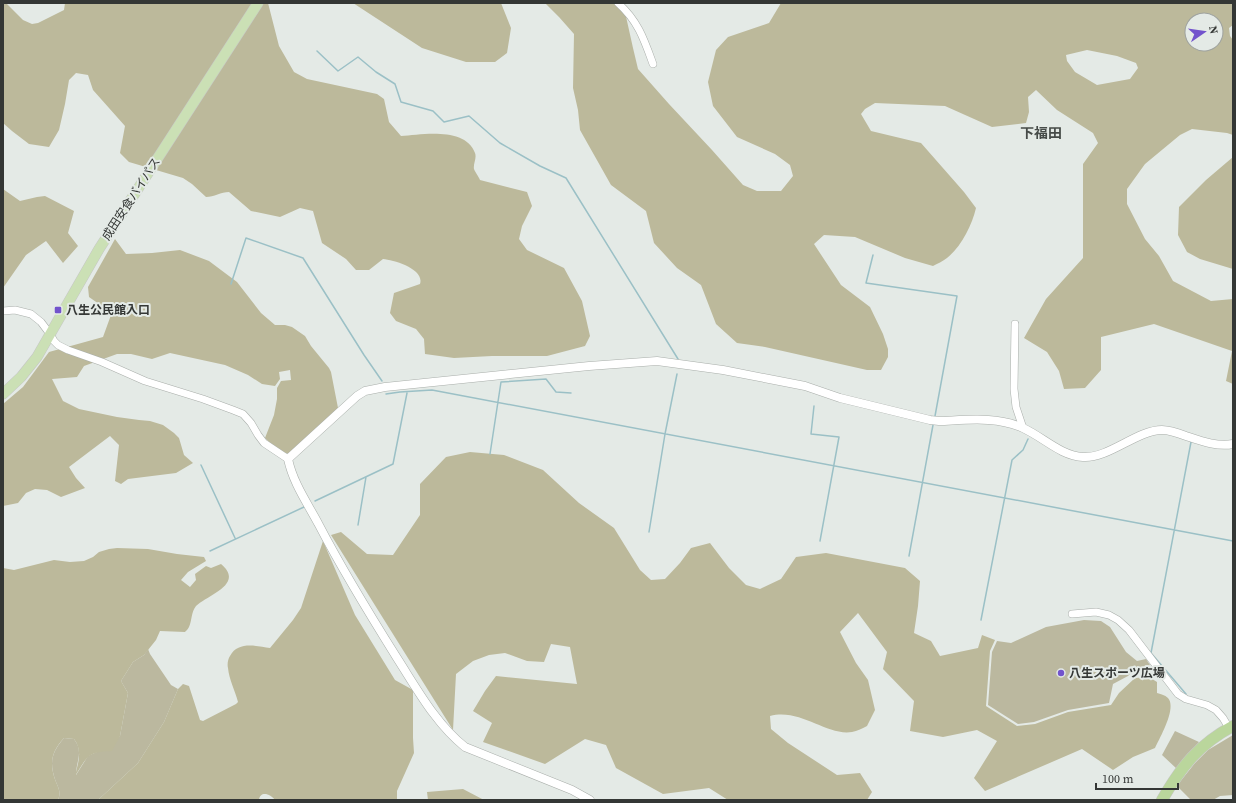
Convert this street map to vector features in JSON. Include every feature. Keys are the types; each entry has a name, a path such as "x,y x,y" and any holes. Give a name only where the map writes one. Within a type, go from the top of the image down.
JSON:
{"highway":[{"path":"1162,800 1181,769 1189,760 1214,738 1231,727"}],"main road":[{"name":"成田安食バイパス","path":"3,394 30,368 104,242 255,7"}],"street":[{"path":"618,3 636,23 644,38 653,64"},
{"path":"3,311 15,310 31,314 41,322 58,345 68,350 102,362 145,381 203,399 243,414 251,423 264,443 288,459 297,484 344,572 404,669 438,720 451,735 465,747 572,790 590,800"},
{"path":"1015,324 1014,388 1016,407 1023,428"},
{"path":"288,459 357,396 372,389 646,361 657,361 724,370 805,386 840,398 930,420 995,420 1023,428 1064,452 1076,456 1085,457 1105,452 1151,432 1163,430 1175,432 1201,441 1217,444 1233,444"},
{"path":"1072,614 1096,612 1109,615 1118,620 1129,630 1178,694 1186,699 1207,705 1216,710 1231,727"}],"shaded area":[{"path":"3,3 6,3 23,20 32,24 38,23 64,10 65,3 268,3 279,46 294,72 307,79 377,94 384,99 389,122 401,136 443,134 463,139 470,145 475,153 476,157 474,169 480,180 527,192 532,206 522,226 519,239 527,250 564,268 582,301 590,336 585,346 547,356 454,358 425,354 424,339 416,329 396,321 390,313 394,293 420,284 418,274 408,266 401,263 383,259 369,270 356,270 346,259 322,243 313,211 300,208 280,217 251,211 229,192 206,197 183,178 129,162 120,153 125,126 93,90 88,75 76,73 69,80 59,130 49,147 29,144 3,123"},
{"path":"353,3 501,3 511,28 507,53 495,62 466,62 422,48"},
{"path":"545,3 623,3 638,69 743,185 757,191 781,191 793,176 790,165 775,154 737,137 713,106 708,82 716,50 728,37 769,23 781,3 1233,3 1233,25 1229,28 1230,36 1233,40 1233,135 1192,129 1180,135 1145,164 1127,189 1127,204 1145,239 1159,256 1173,281 1211,301 1233,299 1233,384 1226,381 1232,351 1154,324 1101,337 1101,370 1085,388 1064,389 1059,371 1047,352 1024,338 1046,299 1083,258 1083,164 1098,143 1093,133 1057,110 1036,90 1028,97 1029,112 1026,123 992,127 945,106 875,103 865,109 861,114 871,131 921,143 976,208 969,228 957,248 947,258 933,266 905,258 855,237 824,235 814,244 841,285 870,307 883,334 888,349 888,357 881,370 867,370 765,347 737,343 716,324 701,285 677,268 654,243 646,211 611,185 580,130 578,110 573,88 574,34","holes":["1087,50 1117,56 1136,63 1138,68 1130,79 1097,85 1075,72 1067,61 1066,55"]},
{"path":"1233,157 1233,269 1200,259 1187,252 1178,235 1179,207 1206,180"},
{"path":"3,189 20,201 45,196 74,211 68,233 78,246 63,263 46,241 26,255 3,288"},
{"path":"115,239 126,254 180,250 209,261 237,282 261,313 275,325 292,327 305,336 331,372 338,408 290,454 276,449 265,438 274,415 277,399 277,388 281,381 291,380 290,370 279,372 280,379 275,386 262,384 248,375 225,365 170,353 152,359 131,354 117,354 84,366 77,377 52,379 63,401 79,409 117,417 150,421 163,425 179,438 184,455 193,463 176,473 128,479 121,484 115,481 119,445 110,436 69,467 85,488 61,497 47,490 35,489 26,493 18,503 3,506 3,404 23,387 49,352 103,337 111,315 89,297 88,287"},
{"path":"470,452 504,455 543,470 579,503 614,528 640,570 651,580 665,579 680,563 691,548 710,543 729,568 746,585 760,589 781,579 796,557 826,553 905,568 920,581 914,633 931,641 940,656 978,648 982,635 995,640 990,651 986,706 1017,726 1035,724 1068,712 1111,705 1119,693 1135,678 1149,677 1157,682 1157,693 1167,697 1170,703 1167,723 1155,748 1133,757 1113,770 1082,749 985,791 974,778 997,741 977,730 943,737 910,731 914,701 883,669 887,652 858,613 840,632 856,663 868,680 875,710 867,726 854,732 842,732 792,716 770,716 771,729 788,743 837,775 860,773 872,792 867,800 728,800 709,788 663,794 616,768 606,745 585,739 545,764 483,742 492,723 473,711 496,676 577,684 570,647 551,644 544,662 527,661 505,653 489,655 473,661 456,674 453,730 331,535 341,532 367,554 393,555 420,515 420,484 446,457"},
{"path":"323,541 355,615 395,680 413,690 414,753 397,791 397,800 275,800 271,796 263,794 259,800 98,800 138,763 164,722 178,689 183,684 189,686 200,720 203,721 238,702 229,672 229,657 233,651 242,646 270,648 293,620 301,608"},
{"path":"117,548 148,549 204,557 206,561 188,572 181,580 190,587 196,580 195,574 206,566 211,568 221,564 227,571 229,577 227,583 222,588 196,606 193,611 189,627 185,632 160,631 156,640 144,655 133,662 121,681 128,693 120,736 112,751 89,756 75,776 79,757 77,744 74,739 64,738 56,748 52,758 52,770 59,791 58,800 3,800 3,568 14,570 54,560 70,562 84,561 93,557 99,552"},
{"name":"八生スポーツ広場","path":"1084,620 1101,621 1110,627 1126,652 1137,661 1146,659 1150,665 1134,670 1128,676 1113,684 1109,703 1068,710 1034,722 1018,724 988,705 992,652 997,641 1011,643 1046,627"},
{"path":"148,649 171,685 178,689 164,722 138,763 98,800 58,800 59,791 52,769 52,758 56,749 64,738 74,739 79,748 76,775 88,756 99,751 120,736 128,693 121,681 133,662 144,655"},
{"path":"1175,731 1199,742 1177,769 1162,755"},
{"path":"1233,735 1233,795 1220,796 1213,800 1191,800 1178,787 1179,783 1208,750"},
{"path":"463,789 484,800 428,800 427,792"}],"waterway":[{"path":"317,51 338,71 358,57 376,72 395,84 401,102 433,111 444,122 469,116 500,143 540,166 566,178 678,359"},
{"path":"231,284 246,238 303,258 382,381"},
{"path":"873,255 866,283 957,296 935,416"},
{"path":"649,532 665,434 677,374"},
{"path":"490,454 501,382 546,379 556,392 571,393"},
{"path":"386,394 432,390 1233,541"},
{"path":"315,501 393,464 407,393"},
{"path":"814,406 811,434 839,437 820,541"},
{"path":"909,556 933,425"},
{"path":"981,620 1012,460 1023,450 1028,439"},
{"path":"1186,694 1151,653 1191,442"},
{"path":"201,465 235,538"},
{"path":"358,525 366,477"},
{"path":"210,551 304,507"}],"place":[{"name":"八生公民館入口","path":"58,310"},
{"name":"八生スポーツ広場","path":"1061,673"}],"district":[{"name":"下福田","path":"1041,133"}]}
